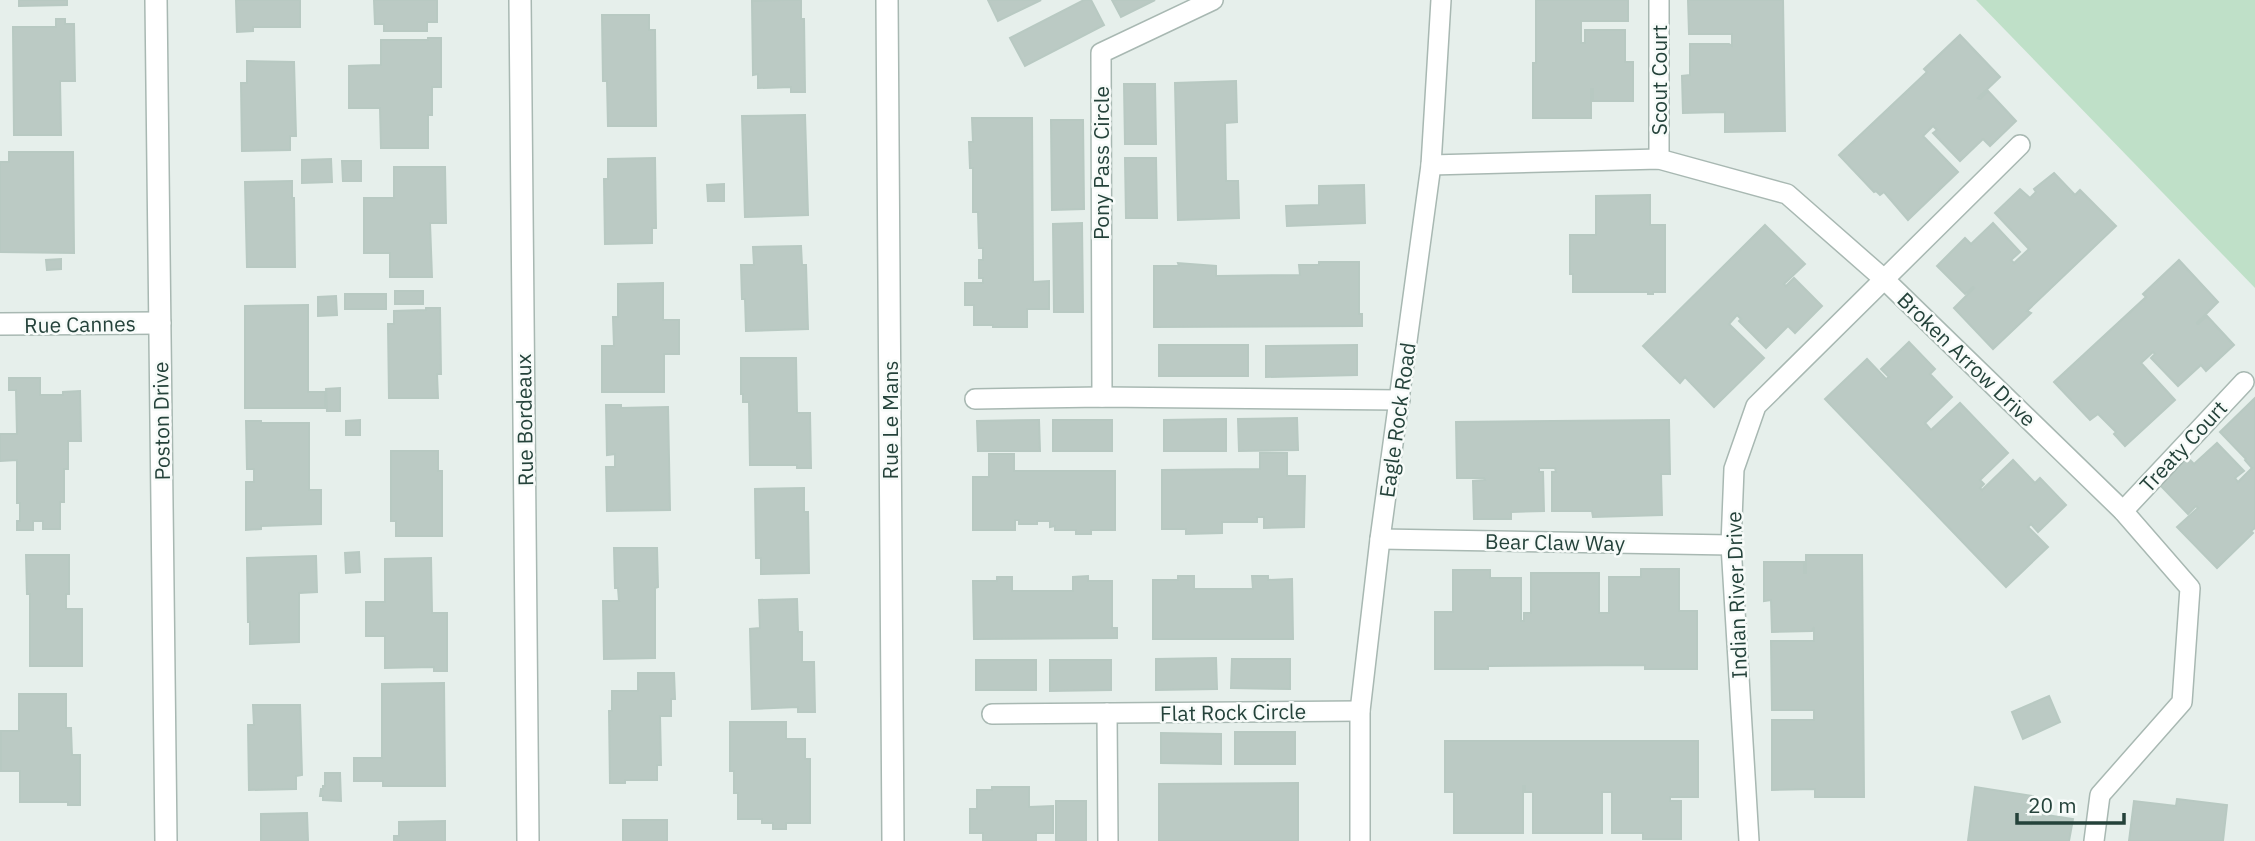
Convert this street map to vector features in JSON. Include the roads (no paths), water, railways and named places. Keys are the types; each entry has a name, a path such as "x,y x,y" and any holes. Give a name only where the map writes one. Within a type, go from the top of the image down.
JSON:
{"street":[{"name":"Poston Drive","path":"156,0 166,841"},
{"name":"Rue Bordeaux","path":"520,0 528,841"},
{"name":"Rue Le Mans","path":"887,0 893,841"},
{"name":"Rue Cannes","path":"0,324 160,323"}],"lane":[{"name":"Pony Pass Circle","path":"1102,397 1101,53 1213,0"},
{"name":"Eagle Rock Road","path":"1360,841 1360,711 1380,539 1431,165 1441,0"},
{"name":"Scout Court","path":"1659,0 1659,159"},
{"name":"Indian River Drive","path":"1749,841 1731,545 1734,469 1756,406 2020,145"},
{"name":"Broken Arrow Drive","path":"1431,165 1659,159 1787,194 1885,280 2123,510 2190,587 2182,702 2100,795 2094,841"},
{"name":"Treaty Court","path":"2123,510 2244,382"},
{"path":"975,399 1102,397 1400,400"},
{"name":"Bear Claw Way","path":"1380,539 1731,545"},
{"name":"Flat Rock Circle","path":"992,714 1360,711"},
{"path":"1107,713 1108,841"}]}
